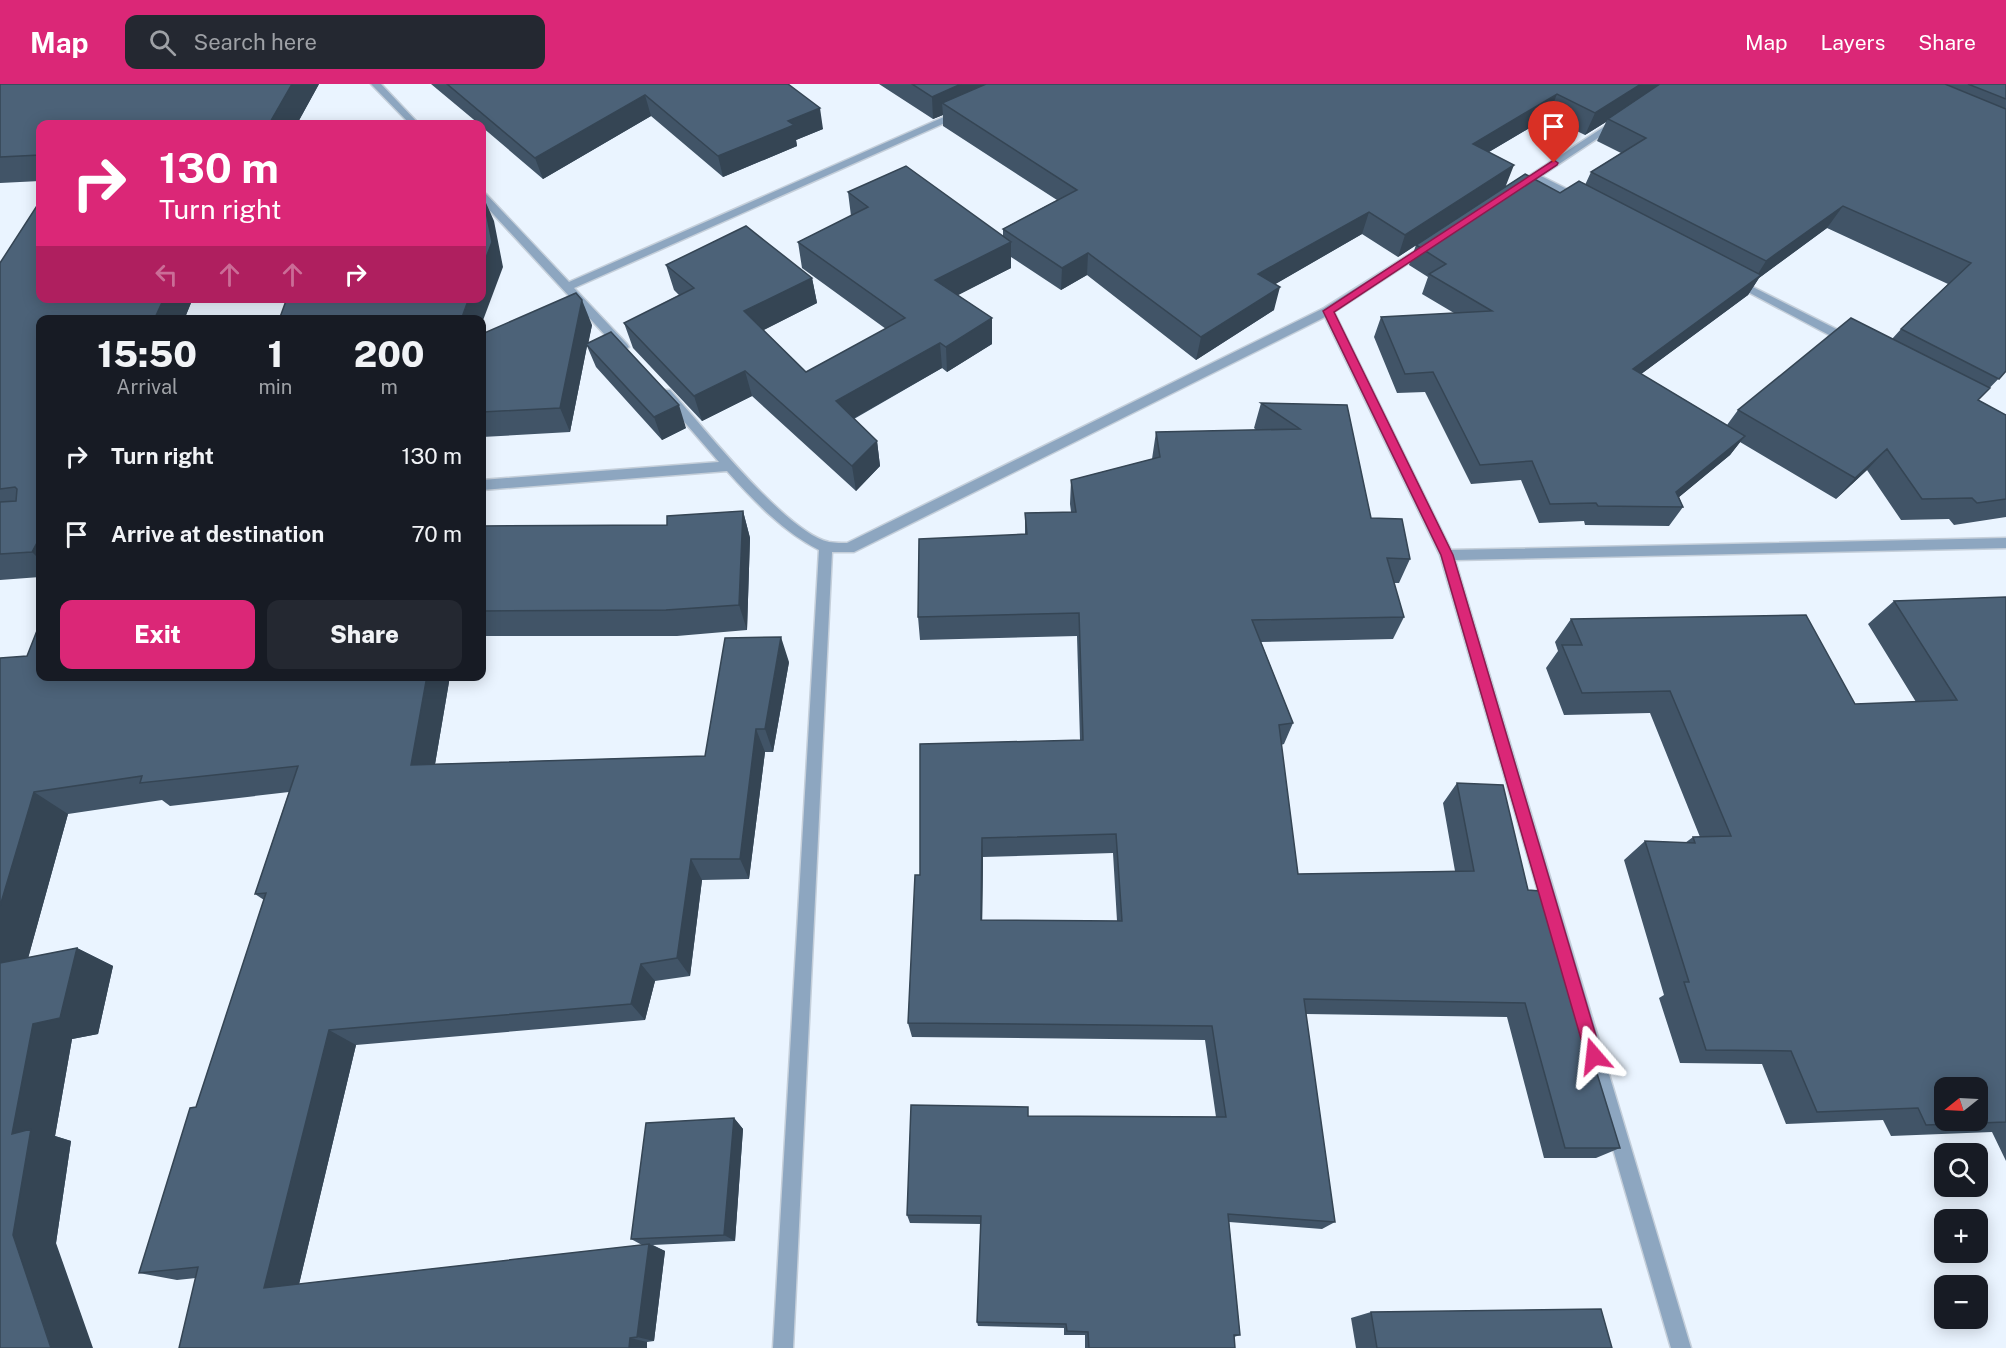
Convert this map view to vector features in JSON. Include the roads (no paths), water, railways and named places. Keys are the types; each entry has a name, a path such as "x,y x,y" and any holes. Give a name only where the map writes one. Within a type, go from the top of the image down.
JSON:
{"street":[{"path":"378,84 411,120"},
{"path":"567,287 972,108"},
{"path":"1504,195 1634,110"},
{"path":"1534,176 1597,209"},
{"path":"486,200 637,362"},
{"path":"653,379 731,466 795,532 826,546 849,548 1328,311 1436,240"},
{"path":"1723,274 1859,346"},
{"path":"1328,311 1447,555 1681,1348"},
{"path":"486,485 731,466"},
{"path":"1447,555 2006,543"},
{"path":"783,1348 826,546"}]}
